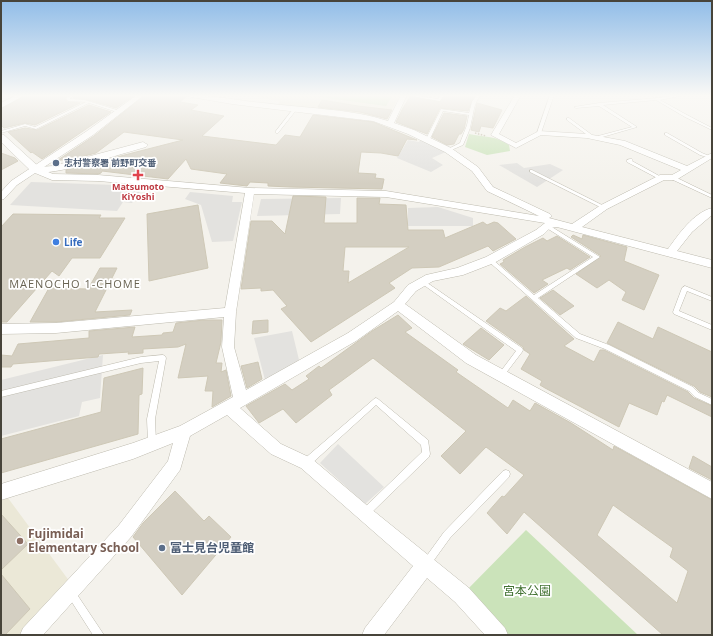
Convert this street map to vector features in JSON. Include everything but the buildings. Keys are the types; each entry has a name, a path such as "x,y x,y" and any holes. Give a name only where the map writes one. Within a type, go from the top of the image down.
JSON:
{"street":[{"path":"1,197 14,183 36,170 101,125"},
{"path":"392,125 428,139 448,150 475,169 490,189 541,213 558,223"},
{"path":"501,125 495,135 516,146 539,133 600,137 631,146 686,169"},
{"path":"1,137 36,170 52,177 98,178 250,191 386,194 558,223 712,264"},
{"path":"36,170 53,169 143,145"},
{"path":"575,227 604,207 661,178 669,176 673,178 686,169 711,156"},
{"path":"1,181 14,183"},
{"path":"250,191 230,312 228,346 235,403 276,448 306,463 364,514 462,595 498,635"},
{"path":"670,253 686,230 712,211"},
{"path":"1,492 152,444 184,432 352,337 398,305 412,288 430,278 459,272 490,260 540,232 547,226 558,223"},
{"path":"398,305 471,359 712,491"},
{"path":"1,329 56,328 230,312"},
{"path":"30,635 125,531 175,464 184,432"},
{"path":"372,635 425,565"}],"lane":[{"path":"1,132 25,125 35,128 42,125"},
{"path":"277,132 283,125"},
{"path":"428,139 435,125"},
{"path":"448,150 462,144 468,125"},
{"path":"539,133 542,125"},
{"path":"576,125 591,136"},
{"path":"600,137 636,127 632,125"},
{"path":"666,134 701,154 711,156"},
{"path":"631,160 628,161 661,178"},
{"path":"531,171 604,207"},
{"path":"673,178 712,197"},
{"path":"533,298 597,257 547,226"},
{"path":"490,260 578,336 607,347 691,389 697,395 712,402"},
{"path":"423,282 520,350 501,375"},
{"path":"712,299 685,288 676,312 712,328"},
{"path":"1,394 140,360 163,358 151,419 152,444"},
{"path":"306,463 376,401 425,443 426,454 364,514"},
{"path":"425,565 447,535 506,474"},
{"path":"70,592 99,635"}],"path":[{"path":"470,132 488,136 495,135"}],"shaded area":[{"path":"421,138 448,151 432,158 443,165 431,172 397,158 408,140 419,142"},
{"path":"517,163 524,168 550,164 563,170 537,187 499,165"},
{"path":"31,182 144,186 132,203 123,202 117,211 10,205"},
{"path":"190,192 233,196 232,202 242,202 233,241 212,242 201,205 185,199"},
{"path":"341,198 340,214 257,216 261,199"},
{"path":"438,207 473,218 473,226 408,226 408,208"},
{"path":"292,331 300,364 265,380 254,338"},
{"path":"103,355 100,398 82,402 79,416 1,436 1,380"},
{"path":"338,444 384,487 365,504 320,463"},
{"name":"Fujimidai Elementary School","path":"8,498 70,582 22,635 1,635 1,500"}],"green space":[{"path":"469,134 500,140 509,145 510,151 487,155 465,147"},
{"name":"宮本公園","path":"526,530 638,635 498,635 462,595"}],"place":[{"name":"志村警察署 前野町交番","path":"56,163"},
{"name":"Matsumoto KiYoshi","path":"138,175"},
{"name":"Life","path":"56,242"},
{"name":"Fujimidai Elementary School","path":"20,541"},
{"name":"富士見台児童館","path":"162,548"}],"district":[{"name":"MAENOCHO 1-CHOME","path":"75,284"}]}
